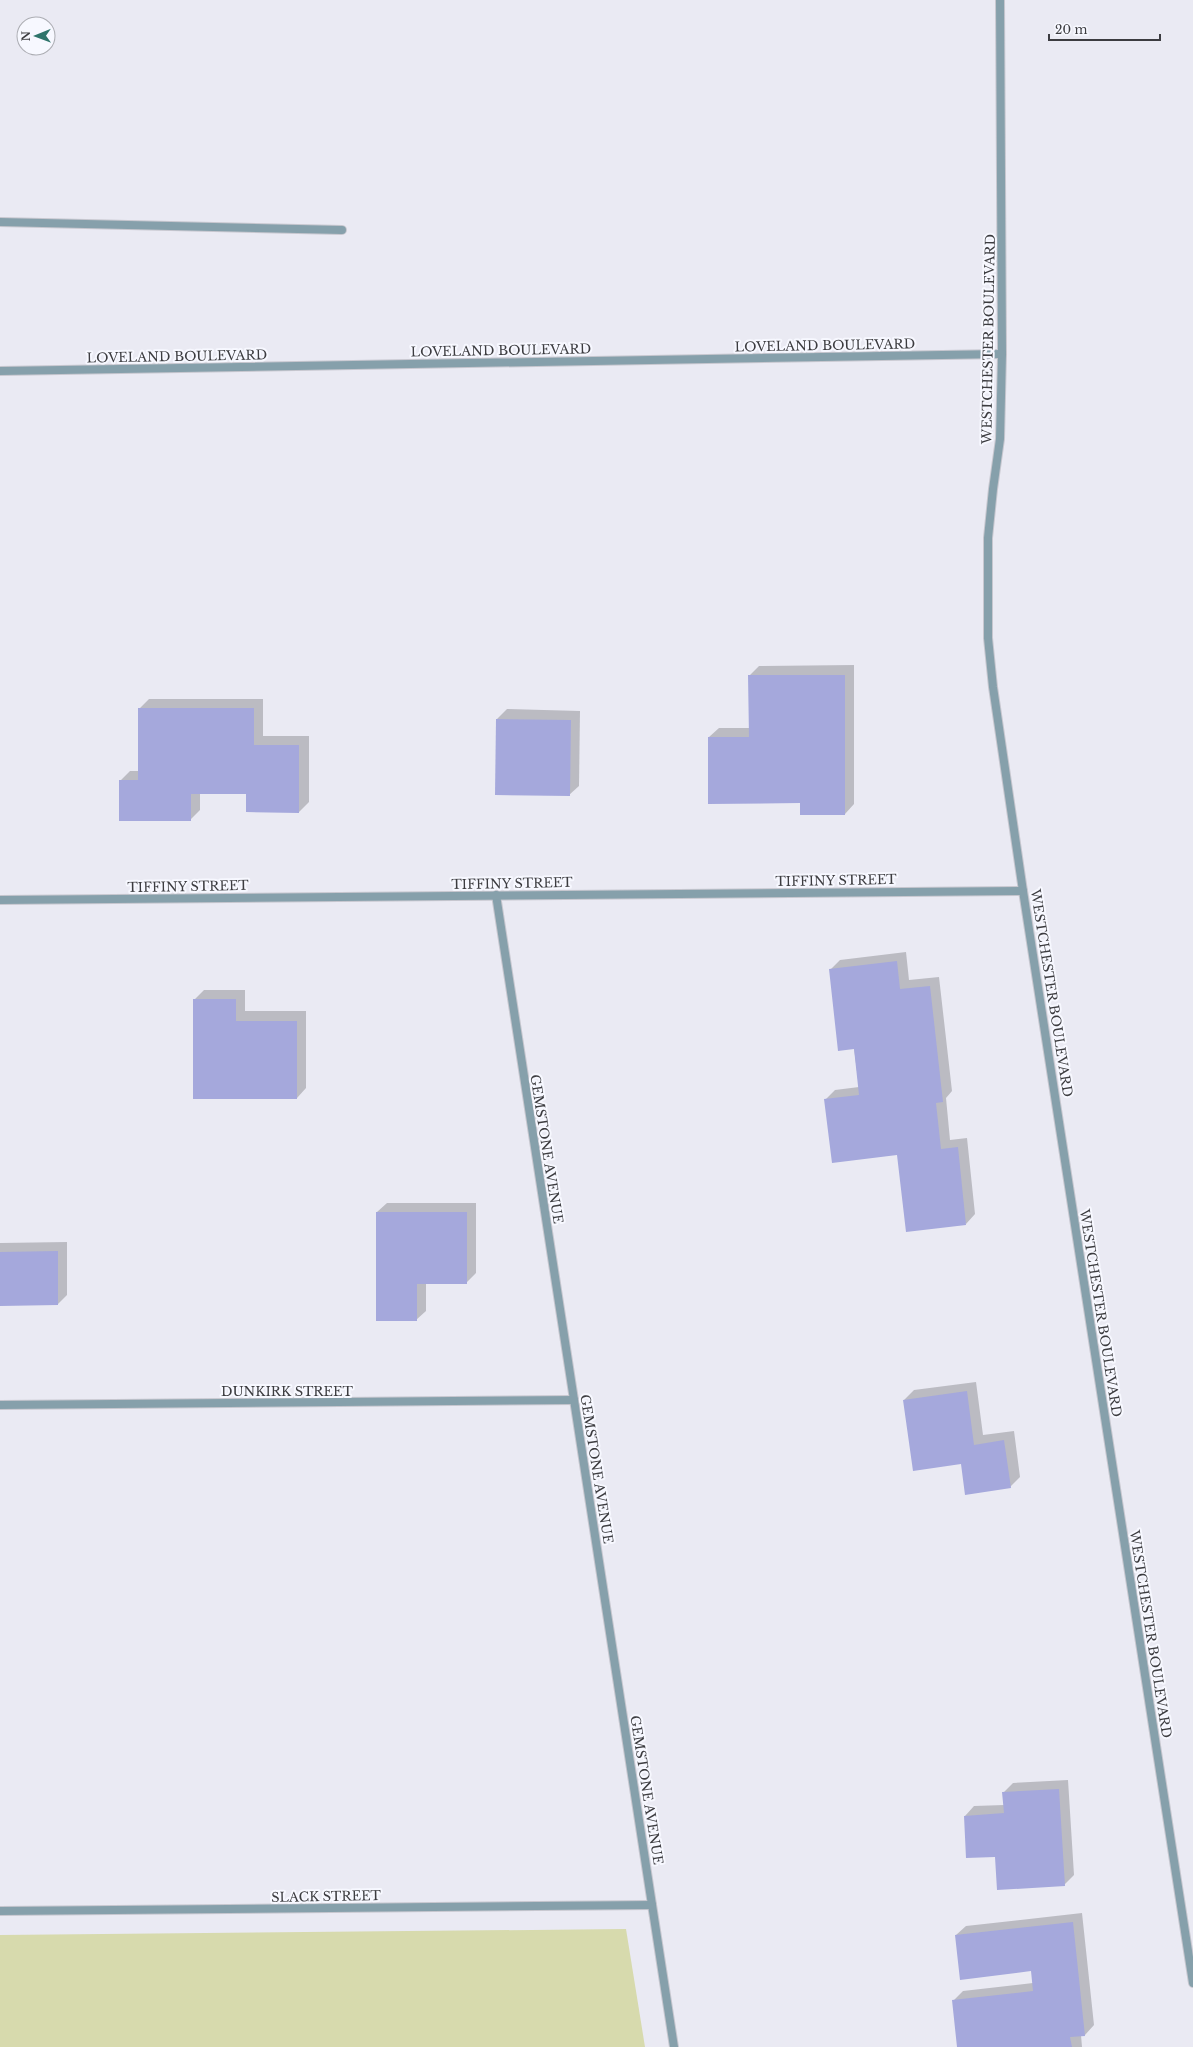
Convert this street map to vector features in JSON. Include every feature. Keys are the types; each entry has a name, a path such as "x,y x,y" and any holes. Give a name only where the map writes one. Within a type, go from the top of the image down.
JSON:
{"street":[{"name":"WESTCHESTER BOULEVARD","path":"1000,0 1002,354 1000,439 988,538 988,638 993,688 1193,1983"},
{"path":"0,222 342,230"},
{"name":"LOVELAND BOULEVARD","path":"0,371 1002,354"},
{"name":"TIFFINY STREET","path":"0,900 1024,890"},
{"name":"GEMSTONE AVENUE","path":"496,895 674,2047"},
{"name":"DUNKIRK STREET","path":"0,1406 574,1400"},
{"name":"SLACK STREET","path":"0,1911 652,1905"}],"green space":[{"path":"626,1929 645,2047 0,2047 0,1935"}],"building":[{"path":"748,675 845,675 845,815 800,815 800,803 708,804 708,737 749,737"},
{"path":"138,708 254,708 254,745 299,745 299,813 246,812 246,794 191,794 191,821 119,821 119,780 138,780"},
{"path":"496,719 571,720 570,796 495,795"},
{"path":"897,961 900,989 930,986 943,1102 936,1103 941,1149 958,1147 966,1225 906,1232 897,1155 832,1163 824,1099 859,1095 854,1049 838,1051 829,969"},
{"path":"193,999 236,999 236,1021 297,1021 297,1099 193,1099"},
{"path":"376,1212 467,1212 467,1284 417,1284 417,1321 376,1321"},
{"path":"58,1251 58,1305 0,1306 0,1252"},
{"path":"967,1391 974,1445 1004,1440 1011,1488 965,1495 961,1464 913,1471 903,1400"},
{"path":"1059,1789 1065,1886 997,1890 995,1857 966,1858 964,1816 1004,1813 1002,1792"},
{"path":"1073,1922 1085,2036 1070,2037 1072,2047 957,2047 952,2000 1033,1991 1031,1971 960,1980 955,1935"}]}
